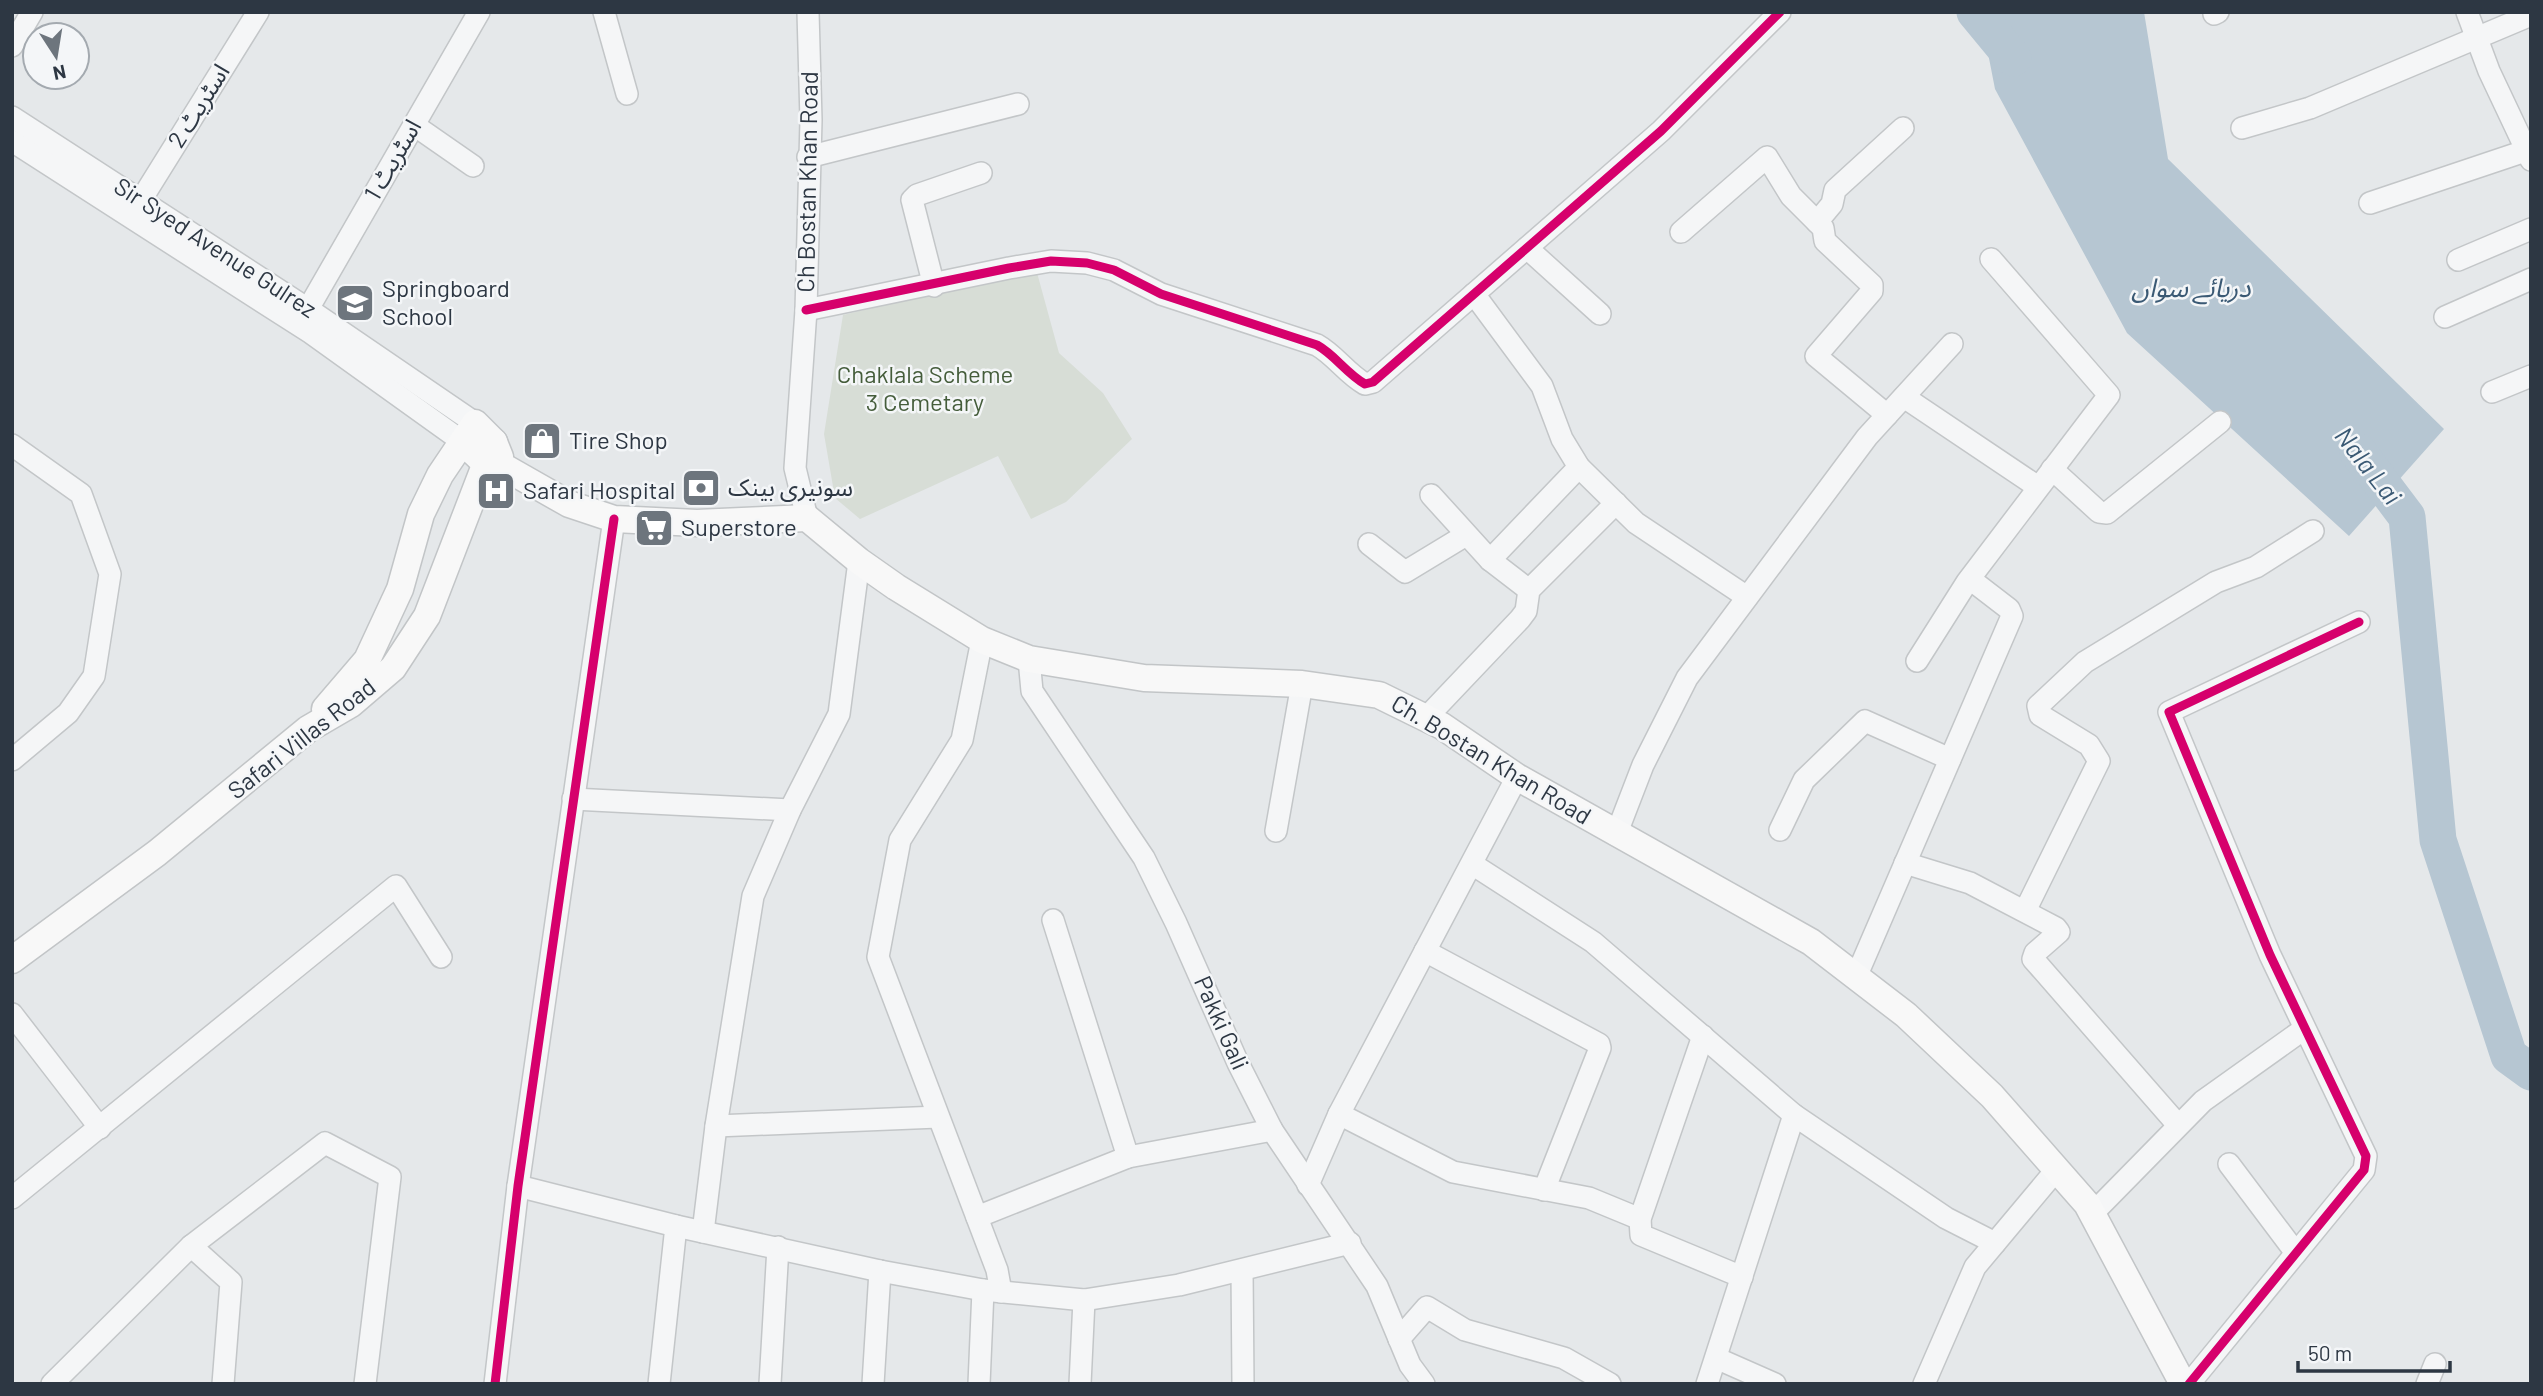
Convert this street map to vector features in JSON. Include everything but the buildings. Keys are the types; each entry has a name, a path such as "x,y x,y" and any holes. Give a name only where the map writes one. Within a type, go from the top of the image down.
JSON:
{"main road":[{"name":"Sir Syed Avenue Gulrez","path":"469,432 495,458 569,504 614,519 697,523 807,518"},
{"path":"308,729 367,660 400,589 421,514 440,475 469,432"},
{"name":"Safari Villas Road","path":"12,960 157,853 308,729 351,704 393,668 427,616 495,458"},
{"name":"Ch. Bostan Khan Road","path":"807,518 859,561 982,640 1029,659 1144,678 1302,684 1380,695 1426,718 1517,777 1616,835 1811,942 1906,1015 1992,1096 2057,1169 2092,1214 2182,1384"}],"street":[{"path":"12,46 32,12"},
{"name":"اسٹریٹ 2","path":"141,200 258,12"},
{"name":"اسٹریٹ 1","path":"308,309 480,12"},
{"path":"604,12 626,94"},
{"name":"Ch Bostan Khan Road","path":"807,518 795,468 806,310 811,120 808,12"},
{"path":"806,310 1051,261 1087,263 1114,270 1161,294 1317,345 1332,353 1353,377 1365,384 1373,382 1661,131 1780,12"},
{"path":"2370,203 2529,153 2488,71 2467,12"},
{"path":"2242,128 2310,107 2531,15"},
{"path":"808,158 1018,104"},
{"name":"Sir Syed Avenue Gulrez","path":"12,117 308,309 469,432"},
{"path":"414,125 473,166"},
{"path":"1816,222 1832,204 1835,190 1903,128"},
{"name":"Sir Syed Avenue Gulrez","path":"12,141 311,334 469,432"},
{"path":"1681,232 1767,157 1791,197 1825,232 1825,241 1872,285 1872,291 1816,356 1887,415"},
{"path":"934,286 912,200 917,195 981,173"},
{"path":"2458,260 2531,229"},
{"path":"1527,248 1600,314"},
{"path":"1917,661 1970,579 2109,395 1991,259"},
{"path":"2445,317 2531,279"},
{"path":"1474,294 1542,386 1562,439 1579,467 1636,523 1747,597"},
{"path":"1616,835 1643,765 1687,678 1867,437 1952,344"},
{"path":"2492,392 2531,376"},
{"path":"1904,397 2038,486"},
{"path":"2052,469 2099,512 2107,513 2220,422"},
{"path":"12,445 81,494 110,574 94,676 68,713 12,760"},
{"path":"1490,560 1579,467"},
{"path":"1431,495 1490,560 1529,590"},
{"path":"1426,718 1520,618 1525,611 1529,590 1616,503"},
{"path":"495,1384 518,1186 614,519"},
{"path":"2025,911 2099,761 2089,745 2040,715 2038,706 2085,662 2216,582 2256,567 2312,531"},
{"path":"1368,544 1405,572 1466,535"},
{"path":"703,1232 716,1125 753,896 790,810 839,714 859,561"},
{"path":"1856,977 2012,615 2009,609 1970,579"},
{"path":"2189,1384 2364,1170 2366,1156 2304,1029 2169,712 2359,622"},
{"path":"979,1384 997,1270 878,957 900,840 962,740 982,640"},
{"name":"Pakki Gali","path":"1029,659 1032,691 1144,858 1238,1063 1272,1130 1377,1286 1410,1365 1424,1384"},
{"path":"1276,831 1302,684"},
{"path":"1780,830 1804,780 1865,721 1950,759"},
{"path":"1308,1185 1339,1114 1517,777"},
{"path":"573,799 790,810"},
{"path":"1472,863 1593,942 1794,1115 1946,1218 1995,1243"},
{"path":"1905,863 1970,883 2059,932 2035,953 2034,958 2178,1125"},
{"path":"12,1198 396,886 440,957"},
{"path":"1053,920 1128,1157"},
{"path":"1425,951 1599,1044 1600,1048 1544,1190"},
{"path":"12,1014 100,1128"},
{"path":"2092,1214 2203,1101 2304,1029"},
{"path":"1703,1036 1640,1219 1641,1235 1742,1277"},
{"path":"1339,1114 1453,1172 1589,1198 1640,1219"},
{"path":"1707,1384 1794,1115"},
{"path":"716,1125 938,1117"},
{"path":"977,1217 1128,1157 1272,1130"},
{"path":"52,1384 191,1246 325,1143 390,1177 365,1384"},
{"path":"2230,1164 2296,1253"},
{"path":"1923,1384 1975,1267 2057,1169"},
{"path":"518,1186 676,1226 880,1271 992,1291 1084,1300 1179,1285 1350,1243"},
{"path":"659,1384 676,1226"},
{"path":"191,1246 231,1282 223,1384"},
{"path":"771,1384 778,1247"},
{"path":"1242,1270 1243,1384"},
{"path":"873,1384 880,1271"},
{"path":"1080,1384 1084,1300"},
{"path":"1399,1339 1426,1307 1465,1329 1564,1358 1611,1384"},
{"path":"1716,1358 1775,1384"}],"green space":[{"name":"Chaklala Scheme 3 Cemetary","path":"1036,269 1059,353 1103,393 1132,439 1066,502 1031,519 998,456 860,519 835,498 824,434 843,315"}],"water":[{"name":"دریائے سواں","path":"1980,12 2144,12 2168,159 2444,429 2349,536 2127,333 1995,89"}],"waterway":[{"name":"Nala Lai","path":"1975,12 2013,58"},
{"name":"Nala Lai","path":"2358,452 2407,517 2438,840 2509,1056 2531,1072"}],"cycle path":[{"path":"806,310 1009,268 1051,261 1087,263 1114,270 1161,294 1317,345 1358,380 1365,384 1373,382 1661,131 1780,12"},
{"path":"495,1384 518,1186 614,519"},
{"path":"2189,1384 2364,1170 2366,1156 2270,955 2169,712 2359,622"}],"place":[{"name":"Springboard School","path":"355,303"},
{"name":"Tire Shop","path":"542,441"},
{"name":"سونیری بینک","path":"701,488"},
{"name":"Safari Hospital","path":"496,491"},
{"name":"Superstore","path":"654,528"}]}
